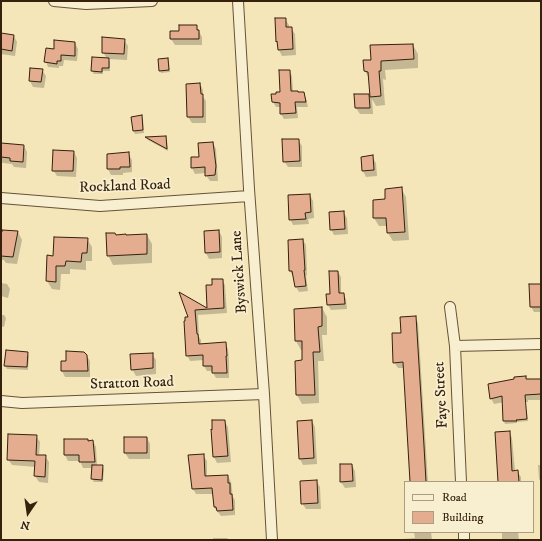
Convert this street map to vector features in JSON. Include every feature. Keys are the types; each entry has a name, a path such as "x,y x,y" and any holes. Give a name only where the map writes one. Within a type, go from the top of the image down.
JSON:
{"street":[{"path":"54,1 86,4 152,1"},
{"name":"Byswick Lane","path":"238,1 249,196 264,394 272,540"},
{"name":"Rockland Road","path":"1,198 100,206 249,196"},
{"name":"Faye Street","path":"450,306 455,346 461,481"},
{"path":"455,346 541,344"},
{"name":"Stratton Road","path":"1,401 22,403 264,394"}],"building":[{"path":"275,18 286,18 286,27 292,27 293,49 278,50 277,41 276,42"},
{"path":"179,25 197,25 197,30 199,30 199,39 170,39 170,31 179,31"},
{"path":"1,33 14,35 12,51 1,49"},
{"path":"102,37 125,39 124,54 102,53"},
{"path":"54,40 75,42 75,56 61,55 61,61 57,61 57,64 44,62 46,48 54,49"},
{"path":"413,44 414,59 381,61 381,71 379,71 381,96 370,97 368,72 364,71 363,60 371,60 370,45"},
{"path":"92,57 109,58 109,68 102,68 102,72 91,71"},
{"path":"168,58 169,70 159,71 158,59"},
{"path":"30,68 43,69 41,82 29,81"},
{"path":"279,70 290,70 291,91 304,92 306,102 295,102 296,113 280,114 280,103 272,102 271,94 280,92"},
{"path":"200,83 201,94 203,94 203,117 187,117 186,84"},
{"path":"354,94 369,94 370,108 355,108"},
{"path":"142,115 143,130 133,131 131,117"},
{"path":"166,136 167,149 145,137"},
{"path":"282,139 299,139 300,161 283,162"},
{"path":"213,142 216,166 215,175 205,176 205,167 191,168 191,157 199,157 198,143"},
{"path":"1,143 24,145 23,162 10,161 10,158 1,157"},
{"path":"53,150 74,151 73,171 52,171"},
{"path":"129,152 130,167 107,169 107,154"},
{"path":"373,155 374,170 362,171 361,157"},
{"path":"402,187 405,232 387,233 386,218 373,218 373,200 385,199 385,189"},
{"path":"310,194 311,212 305,213 306,219 289,220 288,195"},
{"path":"344,211 345,229 330,230 329,212"},
{"path":"2,230 18,231 13,257 1,256"},
{"path":"219,230 220,252 205,253 204,231"},
{"path":"106,233 115,233 116,235 147,234 147,254 107,256"},
{"path":"54,237 88,238 87,253 82,253 81,262 66,261 65,266 56,266 56,282 46,281 47,255 53,256"},
{"path":"303,239 306,286 295,287 292,271 289,271 288,240"},
{"path":"329,271 338,271 339,293 344,293 345,304 327,305 326,294 330,294"},
{"path":"212,279 223,279 224,308 195,310 197,334 199,344 226,342 227,373 212,373 212,366 203,366 203,355 186,356 184,321 185,317 188,317 179,292 207,308 206,285 212,285"},
{"path":"529,284 541,284 541,307 530,307"},
{"path":"322,307 322,326 318,327 320,352 313,352 315,395 296,395 295,361 302,360 302,341 295,341 294,309"},
{"path":"416,316 426,481 410,481 403,362 393,363 392,333 401,333 400,317"},
{"path":"6,350 28,352 27,367 4,366"},
{"path":"66,351 84,352 87,355 88,371 61,371 61,361 66,361"},
{"path":"153,353 153,368 131,370 130,354"},
{"path":"526,376 526,379 541,379 541,394 525,395 527,419 503,421 502,396 490,399 488,384 514,379 514,377"},
{"path":"212,420 225,420 228,456 213,457 211,429 212,430"},
{"path":"312,420 314,458 299,459 297,421"},
{"path":"510,431 512,471 518,470 519,481 498,481 495,432"},
{"path":"8,434 37,435 36,455 46,455 45,477 34,476 35,461 7,460"},
{"path":"124,437 147,437 147,453 124,453"},
{"path":"64,439 93,440 95,462 79,462 79,455 64,455"},
{"path":"204,454 205,476 228,475 230,494 232,494 233,510 217,511 216,507 214,507 212,488 192,489 188,455"},
{"path":"340,464 352,464 353,481 340,482"},
{"path":"92,465 103,465 102,480 91,479"},
{"path":"317,480 318,503 301,504 300,481"}]}
